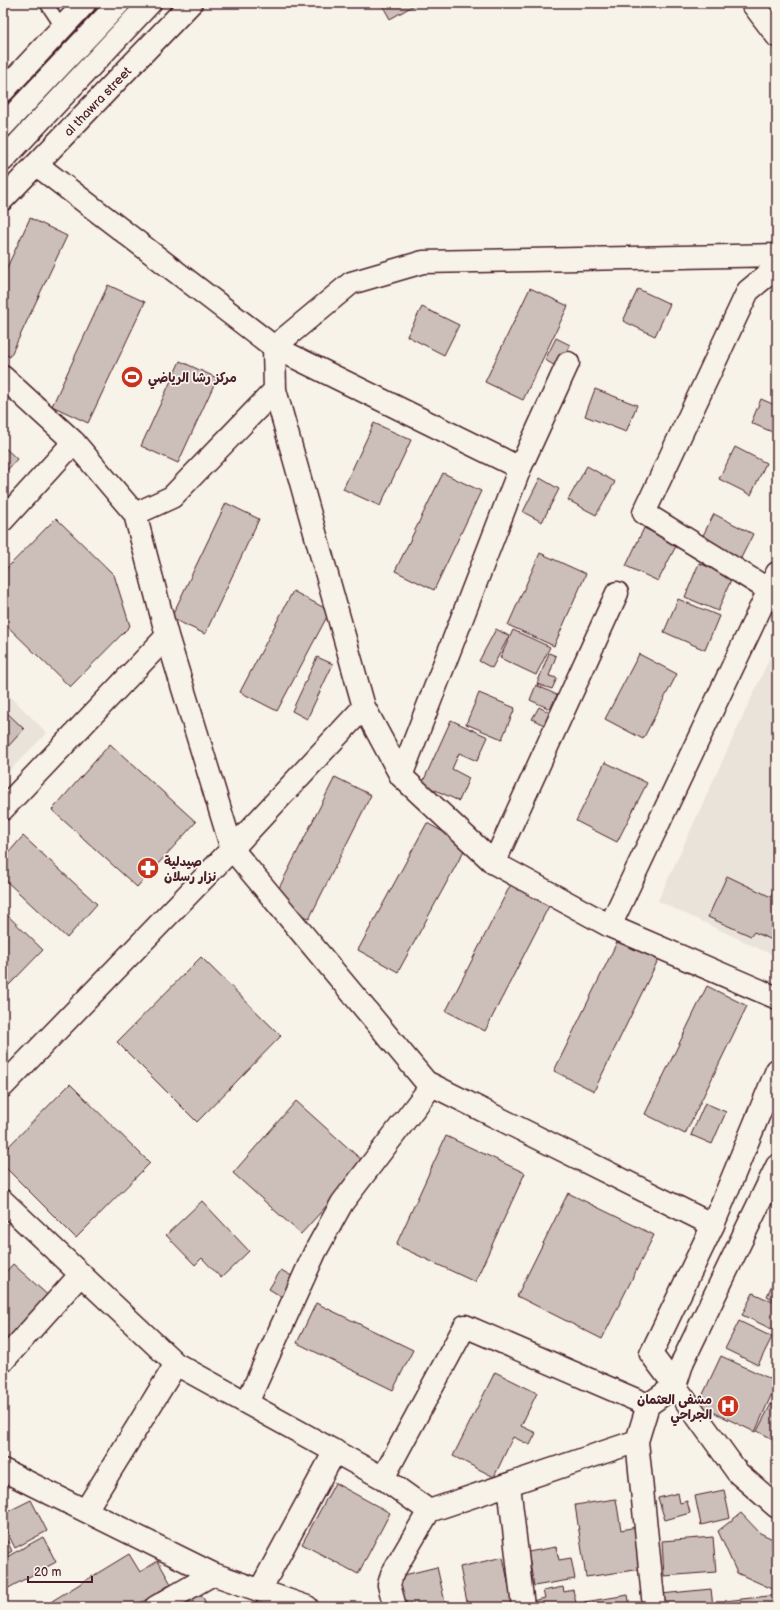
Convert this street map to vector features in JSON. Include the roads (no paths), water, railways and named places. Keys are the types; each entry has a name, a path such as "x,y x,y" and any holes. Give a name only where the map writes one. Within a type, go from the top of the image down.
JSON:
{"street":[{"path":"3,91 85,3"},
{"path":"3,126 119,3"},
{"path":"3,160 150,3"},
{"name":"al thawra street","path":"3,199 191,3"},
{"path":"752,3 777,36"},
{"path":"37,165 274,347 520,468"},
{"path":"274,347 350,283 423,262 777,256"},
{"path":"610,926 773,581 644,513 748,291 777,267"},
{"path":"274,347 275,390 364,707 401,776 494,863 610,926 777,998"},
{"path":"401,776 520,468 568,363"},
{"path":"3,377 74,442 135,514 167,636 232,849 426,1082 713,1225"},
{"path":"135,514 172,497 275,390"},
{"path":"3,520 74,442"},
{"path":"494,863 617,593"},
{"path":"3,809 167,636"},
{"path":"3,1086 232,849 364,707"},
{"path":"777,1070 713,1225 651,1354 738,1474 777,1507"},
{"path":"247,1403 315,1252 342,1203 432,1085"},
{"path":"654,1607 637,1441 648,1405 675,1386 683,1362 777,1166"},
{"path":"3,1201 176,1364 383,1478 429,1511"},
{"path":"3,1361 81,1274"},
{"path":"383,1478 465,1326 648,1405"},
{"path":"86,1510 176,1364"},
{"path":"395,1607 389,1585 392,1574 429,1511 637,1441"},
{"path":"260,1590 335,1451"},
{"path":"3,1470 213,1574 307,1607"},
{"path":"509,1484 523,1607"},
{"path":"156,1607 213,1574"}],"lane":[{"path":"46,3 62,27"}],"place":[{"name":"مركز رشا الرياضي","path":"132,377"},
{"name":"صيدلية نزار رسلان","path":"148,868"},
{"name":"مشفى العثمان الجراحي","path":"728,1406"}]}
